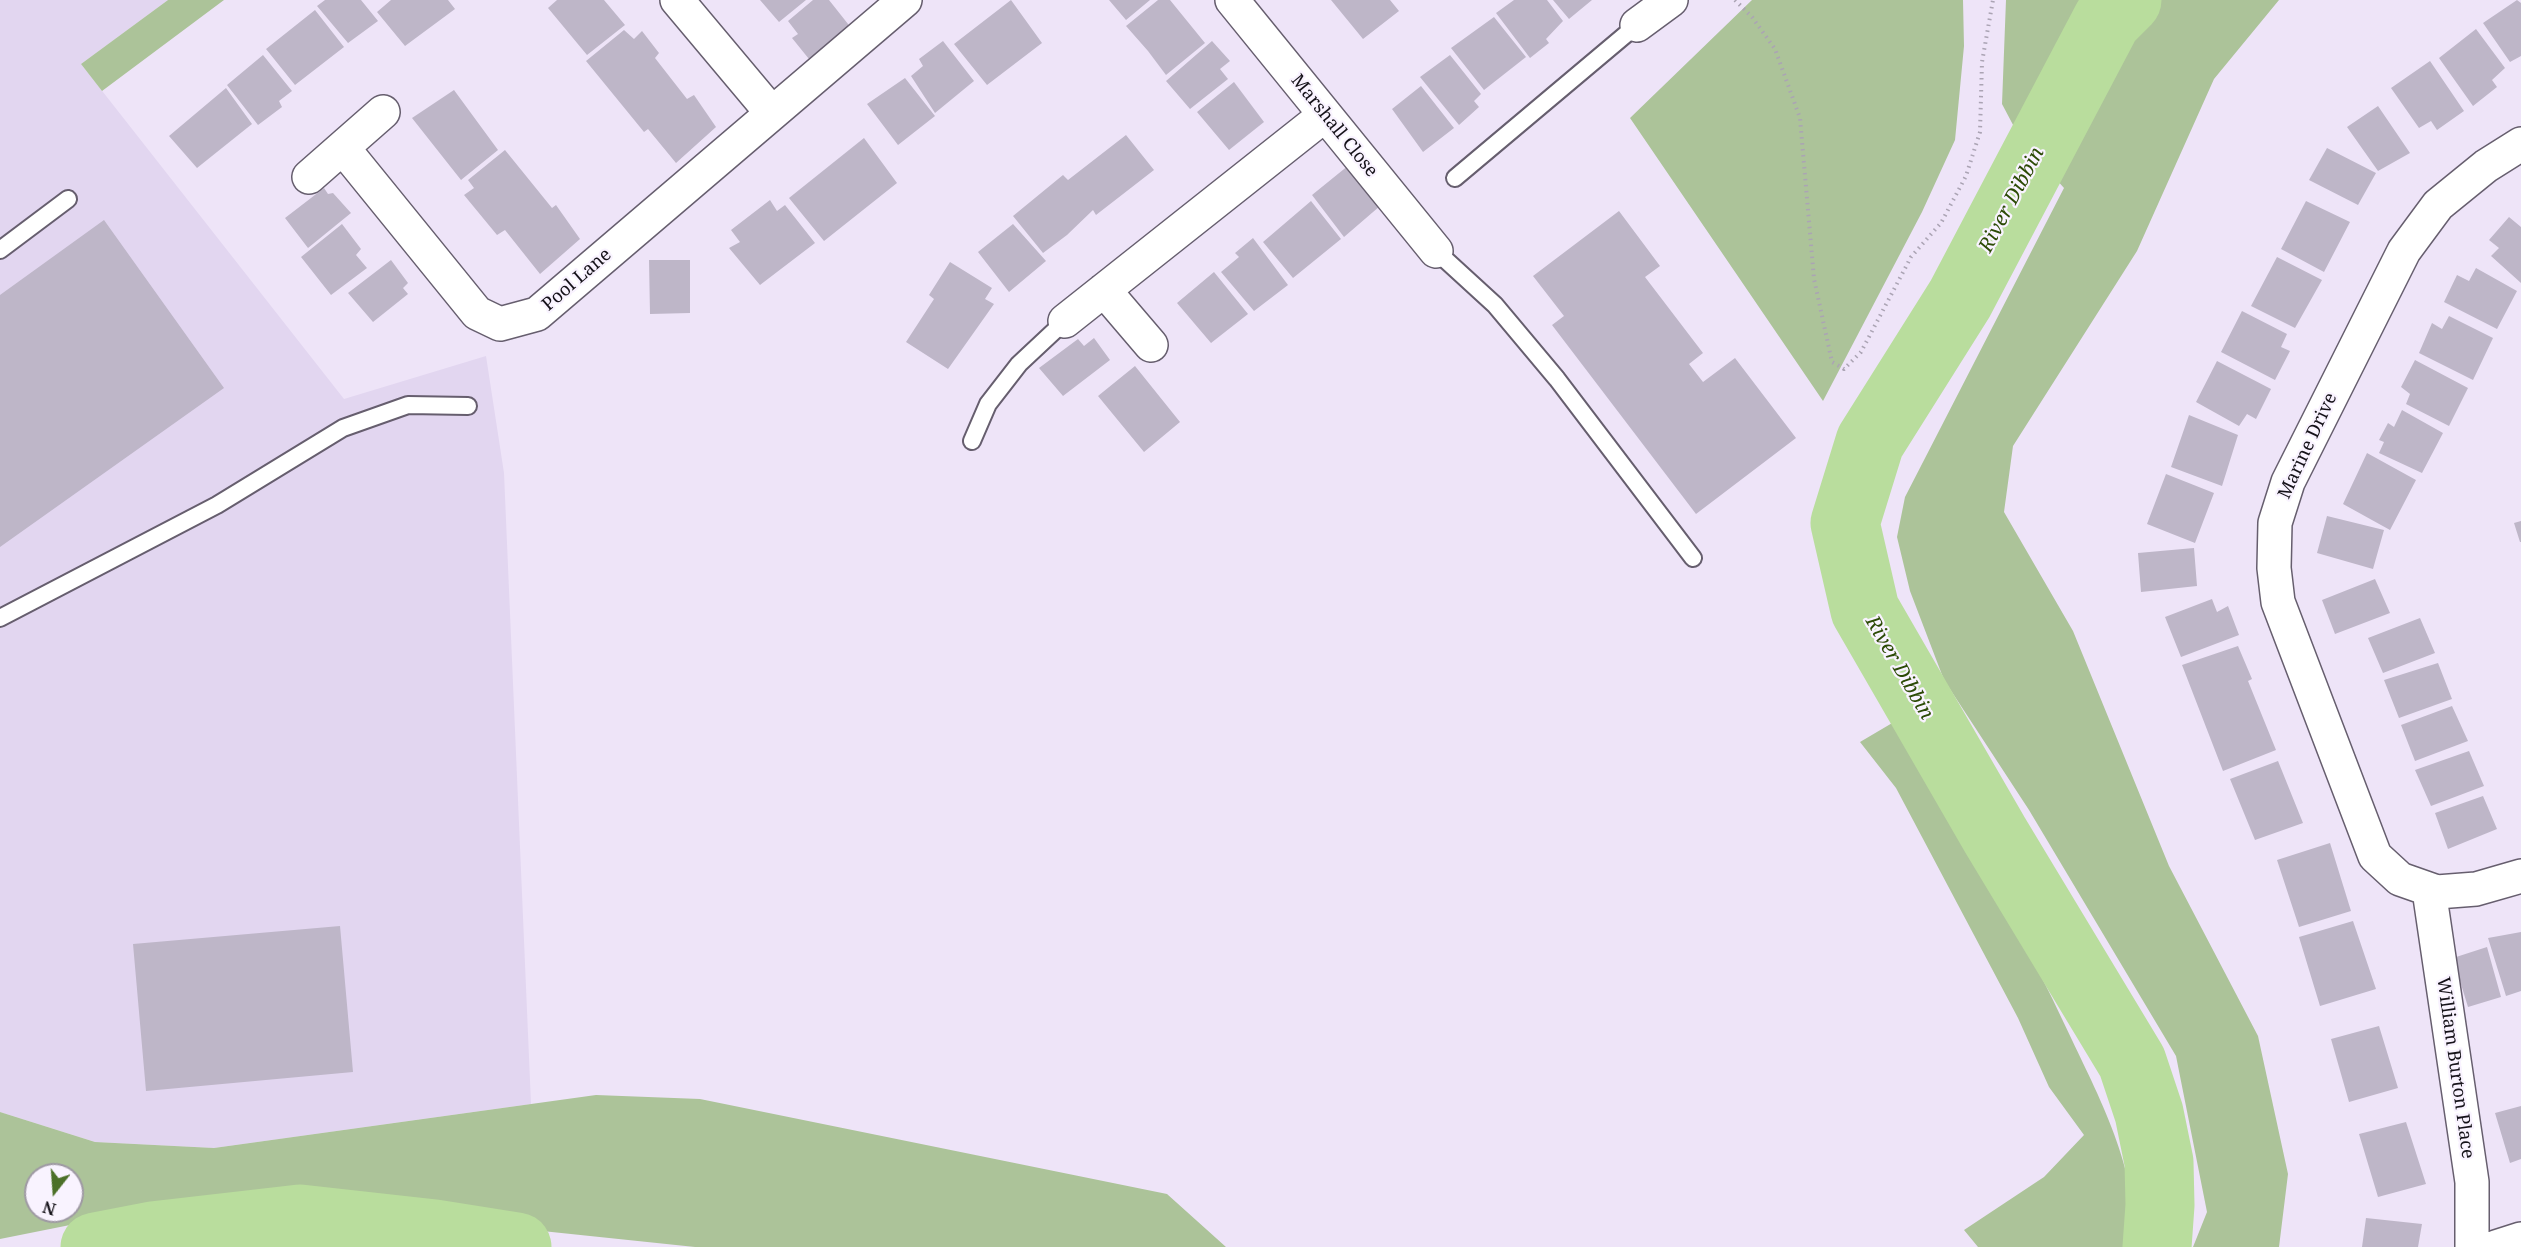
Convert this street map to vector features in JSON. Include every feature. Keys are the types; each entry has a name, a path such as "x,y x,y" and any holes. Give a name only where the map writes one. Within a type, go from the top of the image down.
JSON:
{"street":[{"path":"677,0 771,112"},
{"name":"Pool Lane","path":"344,148 477,313 500,324 537,314 905,0"},
{"name":"Marshall Close","path":"1232,0 1436,251"},
{"path":"1637,25 1671,0"},
{"path":"309,177 382,112"},
{"path":"1065,321 1325,115"},
{"name":"Marine Drive","path":"2521,144 2486,166 2438,205 2404,251 2288,482 2275,523 2274,568 2278,602 2375,856 2400,879 2437,892 2476,889 2521,876"},
{"path":"1104,290 1151,345"},
{"name":"William Burton Place","path":"2429,890 2472,1182 2472,1247"},
{"path":"2496,1247 2521,1239"}],"lane":[{"path":"1455,178 1637,25"},
{"path":"0,250 68,199"},
{"path":"1436,251 1496,305 1557,379 1693,558"},
{"path":"972,441 988,404 1019,364 1065,321"},
{"path":"0,618 217,505 344,428 408,405 468,406"}],"path":[{"path":"1735,0 1752,17 1775,49 1800,118 1814,279 1832,363 1844,369 1861,352 1911,257 1941,223 1966,176 1980,132 1983,62 1993,0"}],"shaded area":[{"path":"0,0 168,0 81,64 344,399 486,356 504,473 531,1104 214,1148 95,1142 0,1112"}],"green space":[{"path":"168,0 224,0 102,91 81,64"},
{"path":"1752,0 1963,0 1964,46 1955,140 1922,212 1823,401 1630,118"},
{"path":"2006,0 2279,0 2214,79 2137,251 2013,446 2004,512 2073,631 2169,866 2258,1036 2288,1174 2279,1247 2193,1247 2207,1212 2176,1056 2029,810 1944,680 1910,591 1897,537 1905,497 2064,188 2021,140 2002,104"},
{"path":"1899,719 2011,917 2095,1087 2117,1141 2131,1196 2132,1222 2129,1247 1978,1247 1964,1230 2044,1177 2084,1135 2049,1087 2018,1018 1896,788 1860,742"},
{"path":"596,1095 700,1099 1167,1194 1226,1247 695,1247 294,1205 105,1218 84,1222 84,1163 24,1163 24,1223 80,1223 0,1239 0,1112 95,1142 214,1148"},
{"path":"276,1239 391,1247 211,1247"}],"building":[{"path":"325,0 361,0 378,21 348,43 317,6"},
{"path":"391,0 448,0 455,9 405,46 377,12"},
{"path":"557,0 604,0 625,25 587,55 548,8"},
{"path":"760,0 806,0 779,22"},
{"path":"813,0 829,0 852,29 813,64 792,38 798,34 788,21"},
{"path":"1011,0 1042,43 987,85 954,44"},
{"path":"1109,0 1150,0 1126,20"},
{"path":"1158,0 1170,0 1205,43 1166,75 1126,26"},
{"path":"1331,0 1390,0 1399,11 1363,39"},
{"path":"1514,0 1547,0 1563,21 1546,39 1549,43 1530,58 1496,13"},
{"path":"1553,0 1592,0 1569,19"},
{"path":"2517,0 2521,3 2521,56 2510,62 2483,23"},
{"path":"315,10 344,47 295,85 266,49"},
{"path":"1494,17 1526,57 1484,90 1451,48"},
{"path":"2476,29 2505,68 2492,80 2497,87 2473,106 2439,58"},
{"path":"624,30 634,39 642,31 659,53 655,58 687,99 694,95 716,127 676,163 648,129 644,132 586,61"},
{"path":"943,41 974,81 935,113 911,76 923,66 919,59"},
{"path":"1212,41 1230,61 1220,69 1228,79 1190,109 1166,81"},
{"path":"263,55 292,91 279,101 282,107 258,125 227,85"},
{"path":"1450,55 1481,94 1474,101 1479,107 1459,125 1420,77"},
{"path":"2430,61 2464,111 2437,130 2431,121 2419,128 2391,88"},
{"path":"905,78 935,116 898,145 867,104"},
{"path":"1234,82 1264,122 1229,150 1197,112"},
{"path":"1421,86 1454,128 1423,152 1392,109"},
{"path":"226,88 252,124 197,168 169,136"},
{"path":"454,90 498,150 461,180 412,118"},
{"path":"2378,106 2410,153 2378,171 2347,127"},
{"path":"1126,135 1154,170 1096,215 1093,210 1067,235 1043,253 1013,216 1063,175 1068,180"},
{"path":"864,138 897,183 824,241 789,198"},
{"path":"2327,148 2376,173 2358,205 2309,180"},
{"path":"505,150 552,208 556,205 580,239 540,274 505,230 497,235 464,195 474,188 468,180"},
{"path":"1349,165 1380,206 1344,237 1312,195"},
{"path":"324,188 328,194 333,193 351,213 308,248 285,218"},
{"path":"770,200 777,211 785,205 815,243 760,285 729,248 740,242 731,230"},
{"path":"1311,201 1341,239 1293,278 1263,242"},
{"path":"2306,201 2350,222 2324,272 2281,249"},
{"path":"1619,211 1660,266 1645,277 1703,353 1689,364 1703,382 1735,358 1796,438 1696,514 1552,325 1564,316 1533,276"},
{"path":"2509,217 2521,227 2521,283 2491,256 2499,248 2489,240"},
{"path":"104,220 224,388 0,547 0,295"},
{"path":"342,224 361,249 356,255 367,268 331,295 301,257"},
{"path":"1013,224 1046,261 1009,292 978,252"},
{"path":"1253,238 1288,285 1254,311 1221,272 1239,257 1235,253"},
{"path":"2277,257 2322,280 2295,328 2251,306"},
{"path":"391,260 408,283 403,288 408,294 373,322 348,293"},
{"path":"649,260 690,260 690,313 650,314"},
{"path":"950,262 992,288 985,299 994,304 948,369 906,342 934,299 929,295"},
{"path":"2476,268 2517,291 2497,329 2444,302 2457,275 2469,281"},
{"path":"1214,272 1248,314 1211,343 1177,303"},
{"path":"2242,311 2287,334 2281,347 2290,351 2275,380 2221,352"},
{"path":"2449,316 2493,338 2473,380 2419,353 2432,323 2442,329"},
{"path":"1094,338 1110,360 1063,396 1039,368 1078,339 1084,346"},
{"path":"2415,360 2468,388 2449,426 2406,404 2410,394 2401,387"},
{"path":"2217,361 2271,389 2256,419 2247,414 2239,426 2196,402"},
{"path":"1135,366 1180,422 1144,452 1098,396"},
{"path":"2402,410 2443,433 2422,473 2379,453 2384,442 2379,440 2388,423 2394,427"},
{"path":"2189,415 2238,435 2222,486 2171,467"},
{"path":"2367,453 2416,480 2390,530 2343,504"},
{"path":"2166,474 2214,493 2195,543 2147,524"},
{"path":"2327,516 2384,530 2373,569 2317,553"},
{"path":"2521,521 2521,542 2520,542 2514,523"},
{"path":"2194,548 2197,586 2141,592 2138,553"},
{"path":"2375,579 2390,613 2335,634 2322,600"},
{"path":"2212,599 2217,612 2228,606 2239,635 2181,657 2165,617"},
{"path":"2420,618 2435,653 2383,673 2368,638"},
{"path":"2238,646 2252,679 2248,681 2276,750 2223,771 2182,665"},
{"path":"2438,663 2452,699 2399,718 2384,680"},
{"path":"2452,706 2468,741 2415,761 2401,725"},
{"path":"2469,751 2484,786 2431,806 2415,770"},
{"path":"2278,761 2303,823 2255,840 2230,779"},
{"path":"2483,796 2497,829 2448,849 2435,813"},
{"path":"2330,843 2351,911 2299,927 2277,860"},
{"path":"2353,921 2376,989 2320,1006 2299,937"},
{"path":"340,926 353,1072 146,1091 133,944"},
{"path":"2521,932 2521,991 2506,996 2488,938"},
{"path":"2487,947 2501,997 2468,1007 2453,958"},
{"path":"2379,1026 2398,1088 2349,1102 2331,1039"},
{"path":"2521,1106 2521,1159 2510,1163 2495,1113"},
{"path":"2406,1122 2426,1184 2378,1197 2359,1134"},
{"path":"2366,1218 2422,1224 2418,1247 2362,1247"}],"waterway":[{"name":"River Dibbin","path":"2127,0 2107,20 1960,299 1870,442 1845,523 1865,610 1995,835 2132,1062 2149,1113 2159,1162 2160,1205 2157,1247"},
{"name":"River Dibbin","path":"95,1247 152,1236 300,1219 435,1234 517,1247"}]}
